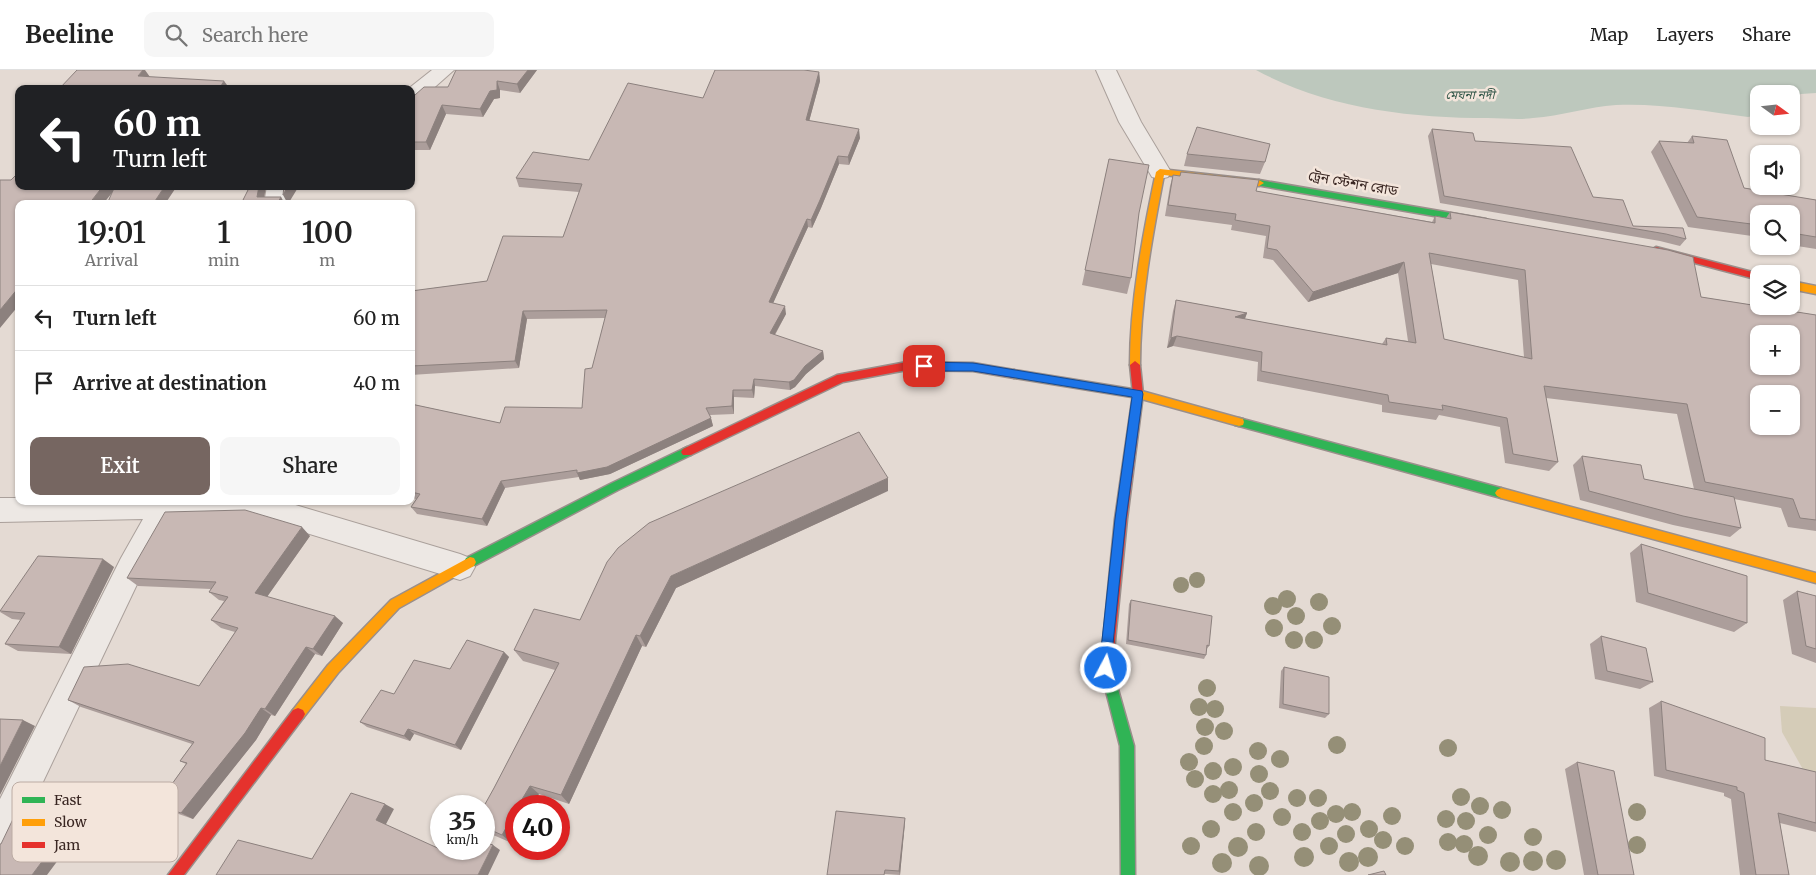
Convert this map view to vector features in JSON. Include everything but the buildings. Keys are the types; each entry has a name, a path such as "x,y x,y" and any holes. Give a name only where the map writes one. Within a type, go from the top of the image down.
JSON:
{"street":[{"path":"415,94 444,70"},
{"path":"1106,70 1130,122 1160,172 1149,229 1135,342 1134,360 1138,394 1120,519 1106,668 1126,746 1128,875"},
{"name":"ট্রেন স্টেশন রোড","path":"1160,172 1280,185 1502,224"},
{"path":"1642,248 1750,275"},
{"path":"1800,287 1816,290"},
{"path":"175,875 333,669 395,604 460,567 614,487 841,378 908,366 973,367 1138,394 1816,578"},
{"path":"0,510 140,505"},
{"path":"26,782 131,567 167,505"},
{"path":"254,505 460,567"},
{"path":"0,835 12,810"}],"shaded area":[{"path":"1780,706 1816,708 1816,776 1805,773 1782,732"}],"water":[{"name":"মেঘনা নদী","path":"1256,70 1816,70 1816,93 1800,94 1800,85 1750,85 1750,117 1748,117 1649,105 1606,106 1527,119 1428,116 1398,113 1339,102 1283,83"}],"traffic: fast":[{"path":"1259,183 1486,222"},
{"path":"1239,422 1501,493"},
{"path":"470,562 614,487 687,452"},
{"path":"1108,651 1106,668 1127,746 1128,875"}],"traffic: slow":[{"path":"1135,365 1135,342 1149,229 1160,172 1259,183"},
{"path":"1800,287 1816,290"},
{"path":"1014,374 1138,394 1239,422"},
{"path":"1501,493 1816,578"},
{"path":"298,714 333,669 395,604 470,562"}],"traffic: jam":[{"path":"1656,250 1750,275"},
{"path":"1108,651 1121,519 1138,394 1135,365"},
{"path":"687,452 841,378 907,366 973,367 1014,374"},
{"path":"175,875 298,714"}],"route":[{"path":"924,366 973,367 1138,394 1120,519 1106,668"}]}
